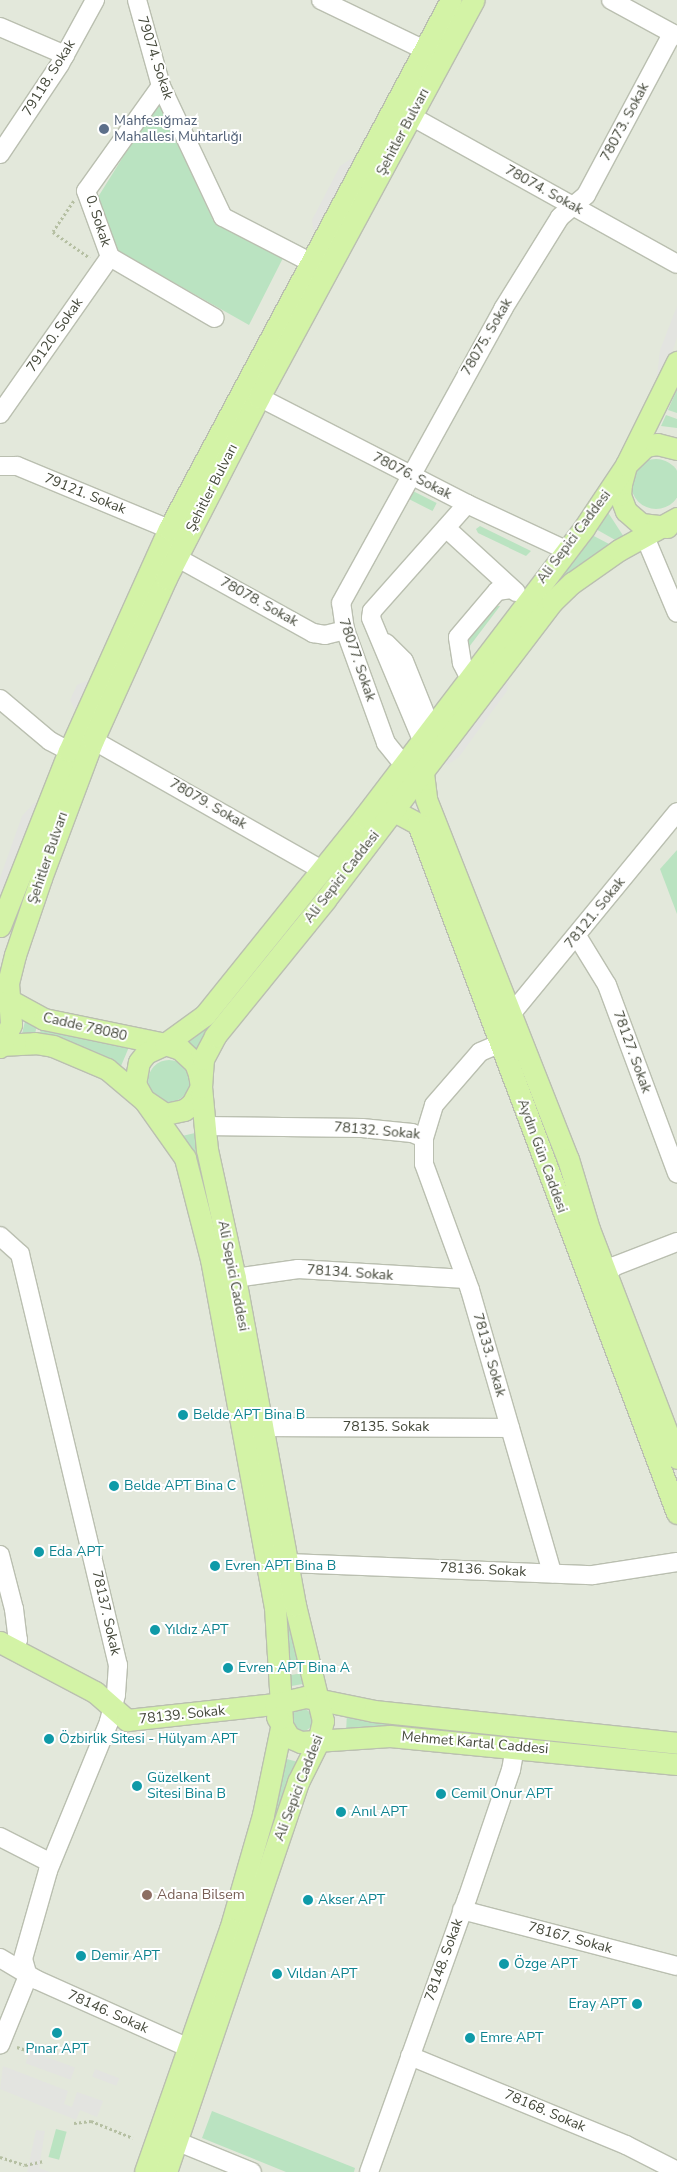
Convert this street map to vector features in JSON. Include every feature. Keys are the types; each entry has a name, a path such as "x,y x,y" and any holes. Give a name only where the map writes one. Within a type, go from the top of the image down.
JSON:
{"main road":[{"name":"Şehitler Bulvarı","path":"0,926 69,751 169,529 310,262 452,0"},
{"name":"Şehitler Bulvarı","path":"1,1045 11,1024 4,998 23,930 94,740 176,557 259,397 474,0"},
{"name":"Ali Sepici Caddesi","path":"165,1044 205,1015 322,870 536,589 568,550 626,466 677,362"},
{"path":"673,525 641,524 626,511 620,495 626,466 646,446 657,444 677,449"},
{"name":"Ali Sepici Caddesi","path":"166,2172 298,1782 318,1742 323,1721 288,1563 235,1278 204,1126 201,1087 203,1059 215,1036 394,811 552,602 592,568 645,537 673,525"},
{"name":"Aydın Gün Caddesi","path":"423,773 426,799 568,1159 587,1259 606,1275 677,1458"},
{"name":"Aydın Gün Caddesi","path":"394,811 418,824 500,1044 587,1259 677,1513"},
{"name":"Cadde 78080","path":"4,998 44,1019 165,1044"},
{"name":"Cadde 78080","path":"1,1045 36,1043 80,1055 121,1078 144,1100"},
{"path":"165,1044 188,1055 197,1069 201,1087 192,1104 173,1114 157,1110 144,1100 135,1084 139,1062 146,1053 165,1044"},
{"name":"Ali Sepici Caddesi","path":"144,1100 185,1158 209,1250 276,1607 275,1704 282,1723 244,1884 145,2172"},
{"name":"78139. Sokak","path":"6,1646 95,1692 128,1720 275,1704"},
{"name":"Mehmet Kartal Caddesi","path":"275,1704 300,1697 319,1698 374,1711 677,1744"},
{"name":"Mehmet Kartal Caddesi","path":"282,1723 289,1737 301,1742 390,1736 677,1764"}],"street":[{"name":"79118. Sokak","path":"0,154 65,55 95,0"},
{"name":"79074. Sokak","path":"137,0 161,86 223,217 310,262"},
{"path":"321,0 425,50"},
{"path":"611,0 675,35"},
{"path":"0,26 65,55"},
{"name":"78073. Sokak","path":"574,207 586,196 675,35"},
{"name":"0. Sokak","path":"161,86 86,191 103,260 215,318"},
{"name":"78074. Sokak","path":"411,116 677,264"},
{"name":"78075. Sokak","path":"410,474 503,309 560,217 574,207"},
{"name":"79120. Sokak","path":"0,414 103,260"},
{"name":"78076. Sokak","path":"259,397 467,504 568,550"},
{"name":"79121. Sokak","path":"3,470 17,466 169,529"},
{"name":"78077. Sokak","path":"403,764 386,743 345,630 341,603 410,474"},
{"path":"427,734 404,660 380,638 371,618 372,611 467,504"},
{"path":"446,528 516,592 536,589"},
{"path":"645,537 677,613"},
{"name":"78078. Sokak","path":"176,557 313,633 325,635 345,630"},
{"path":"469,677 462,662 458,637 497,591 511,588"},
{"path":"0,699 50,741 69,751"},
{"name":"78079. Sokak","path":"94,740 322,870"},
{"name":"78121. Sokak","path":"512,1013 677,812"},
{"name":"78127. Sokak","path":"577,936 607,986 677,1173"},
{"name":"78132. Sokak","path":"204,1126 362,1128 412,1133 424,1138 434,1105 480,1052 500,1044"},
{"name":"78133. Sokak","path":"424,1138 424,1164 466,1279 552,1573"},
{"name":"78137. Sokak","path":"0,1236 20,1254 118,1665 112,1708 51,1863 23,1959 28,1976 0,2045"},
{"path":"606,1275 615,1266 677,1242"},
{"name":"78134. Sokak","path":"235,1278 298,1269 466,1279"},
{"name":"78135. Sokak","path":"263,1428 510,1428"},
{"path":"0,1556 14,1609 18,1640 6,1646"},
{"name":"78136. Sokak","path":"288,1563 593,1575 677,1562"},
{"name":"78148. Sokak","path":"369,2172 511,1770 516,1747"},
{"path":"0,1837 51,1863"},
{"name":"78167. Sokak","path":"462,1910 677,1966"},
{"name":"78146. Sokak","path":"0,1958 28,1976 189,2048"},
{"name":"78168. Sokak","path":"410,2056 626,2145 677,2171"},
{"path":"176,2141 252,2172"}],"path":[{"path":"76,197 53,232 103,260"},
{"path":"74,2123 91,2121 133,2138"},
{"path":"0,2157 25,2165 44,2161"}],"shaded area":[{"path":"0,0 677,0 677,2172 0,2172"},
{"path":"354,157 356,159 317,232 313,229 312,220 340,166"},
{"path":"677,306 677,337 668,367 656,383 660,350"},
{"path":"508,674 507,691 459,757 447,765 442,761"},
{"path":"86,681 90,683 77,714 70,700 77,685"},
{"path":"34,803 38,804 0,908 0,878 22,816"},
{"path":"30,2051 75,2067 71,2080 26,2063"},
{"path":"3,2066 68,2091 64,2104 72,2107 77,2092 103,2101 97,2117 80,2110 76,2120 0,2089"},
{"path":"95,2069 119,2078 116,2086 92,2076"},
{"path":"36,2130 45,2131 39,2168 50,2172 27,2172"}],"green space":[{"path":"158,101 213,220 283,258 249,325 118,251 98,197"},
{"path":"677,389 677,413 668,410"},
{"path":"666,415 677,419 677,428 661,426"},
{"path":"651,459 661,459 674,466 681,479 681,489 674,502 661,509 651,509 642,505 635,498 631,489 631,479 635,470 642,463"},
{"path":"409,489 437,503 433,511 405,497"},
{"path":"607,511 624,537 617,541 594,528"},
{"path":"480,526 531,551 526,556 478,533 476,529"},
{"path":"590,534 611,545 529,613"},
{"path":"496,606 500,606 469,647 468,636"},
{"path":"677,850 677,914 660,869"},
{"path":"25,1021 37,1025 35,1034 22,1034"},
{"path":"41,1027 129,1047 121,1066 86,1049 40,1035"},
{"path":"204,1028 209,1033 198,1053 186,1041"},
{"path":"173,1060 181,1063 187,1069 190,1081 187,1093 181,1099 165,1102 157,1099 151,1093 148,1077 151,1069 157,1063"},
{"path":"195,1133 200,1150 191,1154 182,1136"},
{"path":"277,1545 301,1668 294,1670 288,1669"},
{"path":"302,1673 304,1684 290,1686 288,1675"},
{"path":"302,1709 310,1712 313,1720 310,1728 302,1731 294,1728 291,1720 294,1712"},
{"path":"347,1714 677,1751 677,1757 346,1731"},
{"path":"283,1758 298,1762 273,1828 269,1827"},
{"path":"212,2111 355,2168 354,2172 286,2172 202,2138"},
{"path":"56,2129 67,2132 59,2160 48,2157"}],"place":[{"name":"Mahfesığmaz Mahallesi Muhtarlığı","path":"104,129"},
{"name":"Belde APT Bina B","path":"183,1415"},
{"name":"Belde APT Bina C","path":"114,1486"},
{"name":"Eda APT","path":"39,1552"},
{"name":"Evren APT Bina B","path":"215,1566"},
{"name":"Yıldız APT","path":"155,1630"},
{"name":"Evren APT Bina A","path":"228,1668"},
{"name":"Özbirlik Sitesi - Hülyam APT","path":"49,1739"},
{"name":"Güzelkent Sitesi Bina B","path":"137,1786"},
{"name":"Cemil Onur APT","path":"441,1794"},
{"name":"Anıl APT","path":"341,1812"},
{"name":"Adana Bilsem","path":"147,1895"},
{"name":"Akser APT","path":"308,1900"},
{"name":"Demir APT","path":"81,1956"},
{"name":"Özge APT","path":"504,1964"},
{"name":"Vıldan APT","path":"277,1974"},
{"name":"Eray APT","path":"637,2004"},
{"name":"Pınar APT","path":"57,2033"},
{"name":"Emre APT","path":"470,2038"}]}
